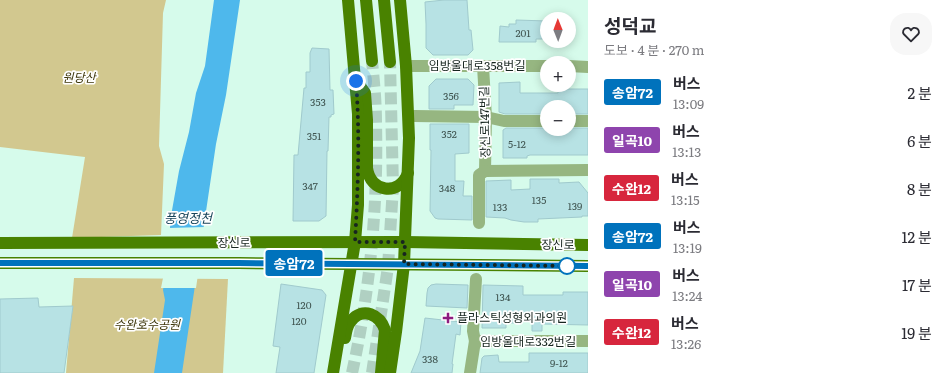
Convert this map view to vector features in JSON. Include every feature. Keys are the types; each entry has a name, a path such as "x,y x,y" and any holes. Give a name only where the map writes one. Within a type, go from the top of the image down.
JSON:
{"main road":[{"path":"333,373 355,242 358,205 358,121 356,81 348,0"},
{"path":"366,0 372,61"},
{"path":"384,0 390,62"},
{"path":"390,373 404,264 409,138 406,66 400,0"},
{"path":"356,81 365,93 368,120 367,168 371,181 382,188 395,188 406,179 408,166"},
{"name":"장신로","path":"0,243 405,242 588,245"},
{"name":"장신로","path":"0,263 132,262 588,266"},
{"path":"333,373 348,326 356,316 368,313 380,319 385,330 381,373"}],"street":[{"name":"임방울대로358번길","path":"406,66 540,66"},
{"name":"장신로147번길","path":"483,66 486,117 485,170 588,170"},
{"path":"576,66 588,67"},
{"path":"414,116 486,117 504,121 540,121"},
{"path":"576,121 588,121"},
{"path":"479,223 479,175 485,170"},
{"path":"475,341 472,332 476,279"},
{"name":"임방울대로332번길","path":"470,373 475,341 588,342"}],"green space":[{"name":"원당산","path":"0,0 166,0 163,13 159,146 164,164 161,235 72,238 85,157 0,147"},
{"name":"수완호수공원","path":"74,278 228,279 223,373 66,373"}],"water":[{"name":"풍영정천","path":"214,0 240,0 226,95 216,144 182,373 154,373 165,300 163,290 171,216 196,93 205,66"}],"pier":[{"path":"205,227 196,288 161,288 164,273 168,228"}],"building":[{"path":"467,0 469,30 471,30 473,50 468,55 433,55 426,48 425,2"},
{"path":"516,20 540,21 540,39 536,39 536,42 499,42 500,26 509,27 509,24 516,24"},
{"path":"312,48 329,49 330,90 333,90 334,114 329,117 327,151 326,216 319,221 293,221 294,155 298,155 304,88 306,88 306,72 310,72 310,53"},
{"path":"436,79 468,79 474,85 473,105 454,105 454,109 429,109 429,86"},
{"path":"520,82 520,93 576,92 576,89 588,89 588,114 576,114 576,100 540,100 540,114 505,114 499,112 499,83"},
{"path":"430,124 469,124 469,153 455,154 455,181 464,181 463,196 472,196 472,220 438,219 435,218 430,211"},
{"path":"506,128 540,128 540,136 576,136 576,128 588,128 588,155 530,155 527,156 527,158 503,158 503,130"},
{"path":"530,179 559,179 559,183 579,182 588,193 588,216 538,219 538,222 524,222 505,218 486,217 486,181 511,180 511,190 530,189"},
{"path":"281,284 322,290 326,295 314,373 276,373 280,347 273,346"},
{"path":"431,285 468,285 467,308 426,306 428,288"},
{"path":"483,285 523,286 523,295 563,295 563,292 588,292 588,325 542,324 542,331 532,331 532,318 517,318 517,323 506,323 506,328 482,328"},
{"path":"38,298 39,307 73,306 64,373 0,373 0,299"},
{"path":"425,318 461,322 460,335 456,334 452,373 411,373 420,351"},
{"path":"529,353 588,353 588,373 480,373 482,358 484,356 498,355 499,362 529,362"}],"tunnel":[{"path":"352,373 364,311 372,248 374,217 376,185 376,114 372,61"},
{"path":"372,373 388,267 393,187 390,62"}],"bus line":[{"name":"송암72","path":"0,263 132,262 588,266"}],"place":[{"name":"플라스틱성형외과의원","path":"448,318"}],"route":[{"path":"356,81 358,114 358,205 355,242 405,242 404,264 567,266"}]}
